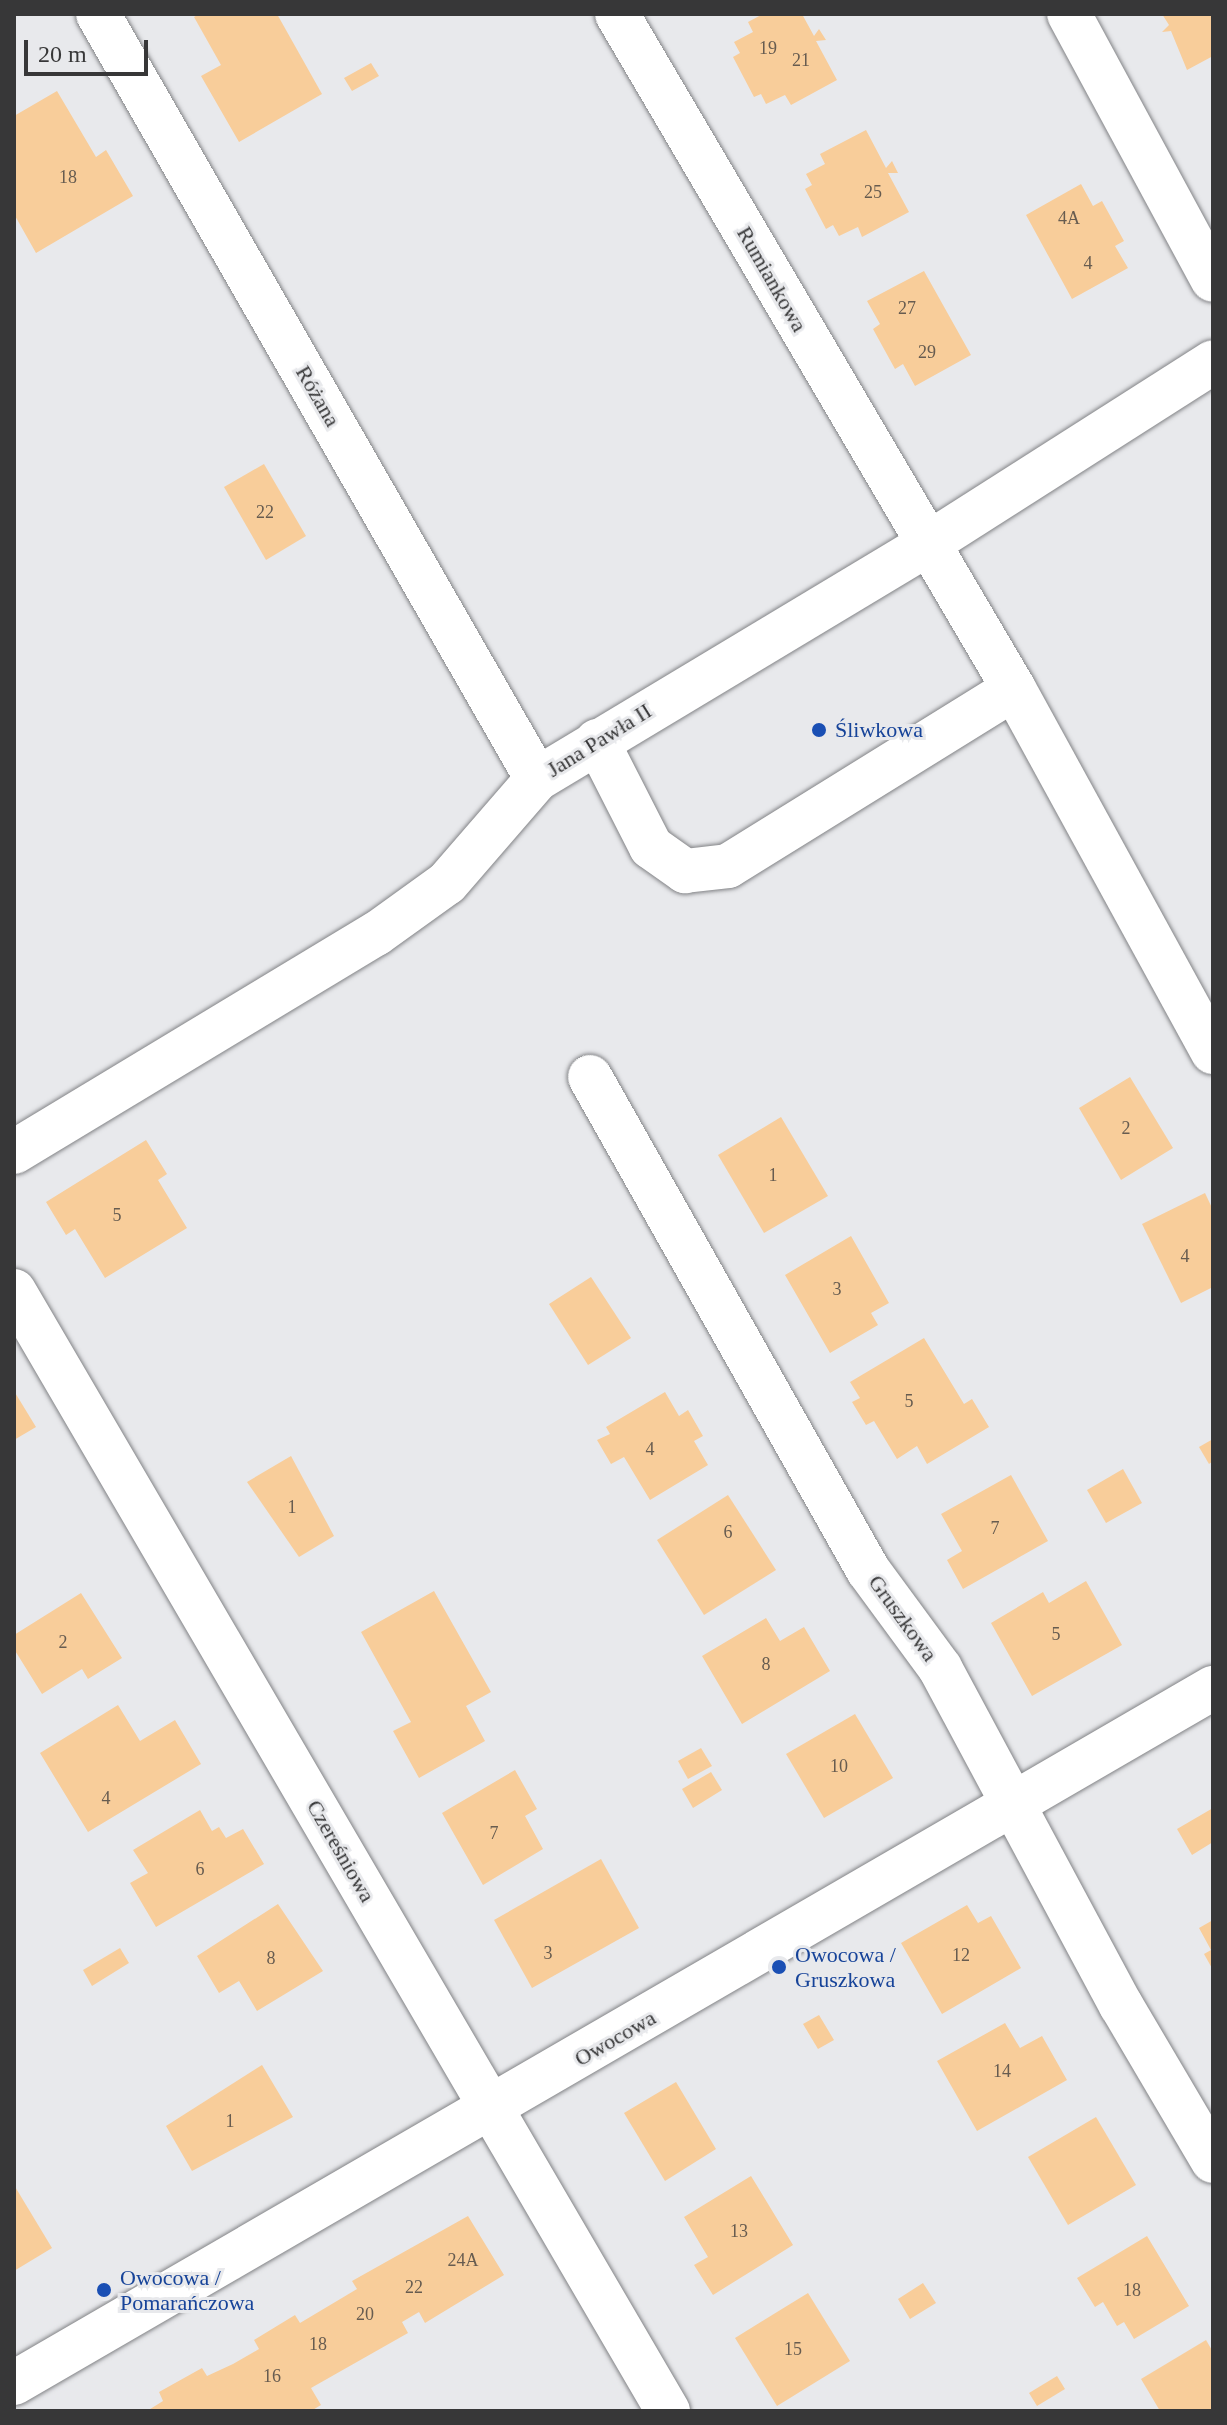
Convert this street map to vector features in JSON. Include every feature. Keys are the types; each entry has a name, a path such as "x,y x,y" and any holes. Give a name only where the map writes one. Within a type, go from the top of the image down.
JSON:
{"street":[{"name":"Różana","path":"98,14 537,779"},
{"name":"Rumiankowa","path":"617,14 926,545"},
{"path":"1069,14 1213,280"},
{"name":"Jana Pawła II","path":"14,1152 376,934 447,883 537,779 926,545 1213,362"},
{"path":"926,545 1014,689 1213,1052"},
{"path":"597,741 651,847 685,871 728,866 1014,689"},
{"name":"Gruszkowa","path":"590,1077 868,1570 940,1668 1121,2005 1213,2161"},
{"name":"Czereśniowa","path":"14,1291 668,2411"},
{"name":"Owocowa","path":"14,2383 492,2110 1213,1688"}],"building":[{"path":"199,14 277,14 322,94 239,142 201,76 221,65 194,17"},
{"path":"763,14 802,14 814,36 819,29 826,40 816,41 837,80 791,105 785,95 766,104 761,94 754,97 733,57 740,53 734,42 753,32 748,22"},
{"path":"1162,14 1213,14 1213,56 1187,70 1171,31 1162,32 1169,25"},
{"path":"371,63 379,76 352,91 344,78"},
{"path":"57,91 96,157 106,150 133,196 36,253 14,214 14,116"},
{"path":"866,130 886,168 892,161 898,173 888,173 909,212 862,237 858,227 839,236 833,225 826,229 805,189 812,185 806,174 825,164 820,154"},
{"path":"1081,184 1093,206 1102,201 1124,241 1115,246 1128,268 1072,299 1026,215"},
{"path":"924,271 971,355 915,386 903,364 895,369 873,329 880,324 867,301"},
{"path":"264,464 306,536 266,560 224,487"},
{"path":"1130,1077 1173,1148 1121,1180 1079,1108"},
{"path":"781,1117 828,1196 764,1233 718,1155"},
{"path":"146,1140 167,1174 158,1180 187,1228 105,1278 75,1229 66,1235 46,1202"},
{"path":"1205,1193 1213,1210 1213,1287 1181,1303 1142,1224"},
{"path":"851,1236 889,1303 871,1313 878,1325 830,1353 785,1275"},
{"path":"591,1277 631,1338 588,1365 549,1304"},
{"path":"924,1338 964,1404 972,1399 989,1427 927,1464 917,1446 897,1459 874,1421 866,1425 852,1402 860,1398 850,1382"},
{"path":"14,1391 36,1427 14,1440"},
{"path":"665,1392 679,1416 688,1410 703,1436 694,1441 708,1465 650,1500 624,1457 611,1464 597,1440 610,1434 606,1427"},
{"path":"1213,1439 1213,1461 1209,1464 1199,1447"},
{"path":"291,1456 334,1536 299,1557 247,1482"},
{"path":"1123,1469 1142,1503 1106,1523 1087,1490"},
{"path":"1011,1475 1048,1541 963,1589 947,1560 962,1551 941,1514"},
{"path":"728,1495 776,1570 704,1615 657,1540"},
{"path":"1086,1581 1122,1645 1032,1696 991,1623 1043,1592 1049,1603"},
{"path":"434,1591 491,1692 466,1706 485,1741 419,1778 393,1731 411,1722 361,1632"},
{"path":"81,1593 122,1658 88,1679 82,1669 42,1694 14,1649 14,1635"},
{"path":"766,1618 780,1641 804,1627 830,1671 742,1724 702,1656"},
{"path":"118,1705 140,1741 175,1720 201,1764 88,1832 40,1753"},
{"path":"855,1714 893,1778 824,1818 786,1754"},
{"path":"701,1748 712,1766 688,1779 678,1761"},
{"path":"515,1770 537,1809 525,1816 543,1849 483,1885 442,1813"},
{"path":"711,1772 722,1790 693,1808 682,1789"},
{"path":"1213,1808 1213,1842 1192,1855 1177,1829"},
{"path":"200,1810 212,1831 219,1827 226,1838 243,1829 264,1864 156,1927 130,1883 148,1873 133,1850"},
{"path":"601,1859 639,1928 532,1988 494,1920"},
{"path":"278,1904 323,1971 257,2011 239,1981 219,1993 197,1956"},
{"path":"967,1905 978,1923 991,1916 1021,1968 942,2014 901,1943"},
{"path":"1213,1920 1213,1970 1204,1954 1211,1950 1199,1928"},
{"path":"120,1948 129,1963 92,1986 83,1970"},
{"path":"819,2015 834,2040 818,2049 803,2024"},
{"path":"1005,2023 1020,2048 1042,2036 1067,2080 977,2131 937,2061"},
{"path":"262,2065 293,2117 192,2171 166,2126"},
{"path":"676,2082 716,2149 665,2181 624,2113"},
{"path":"1096,2117 1136,2185 1068,2225 1028,2157"},
{"path":"751,2176 793,2245 713,2295 694,2265 708,2257 684,2217"},
{"path":"14,2185 52,2248 14,2271"},
{"path":"468,2216 504,2275 425,2323 419,2312 402,2322 408,2333 311,2388 321,2405 311,2411 147,2411 163,2401 159,2392 202,2368 207,2376 233,2364 259,2349 254,2340 295,2315 300,2323 357,2289 352,2281"},
{"path":"1147,2236 1189,2306 1134,2339 1124,2322 1117,2326 1103,2302 1095,2307 1077,2278"},
{"path":"923,2283 936,2303 910,2319 898,2299"},
{"path":"808,2293 850,2361 777,2406 735,2338"},
{"path":"1206,2340 1213,2352 1213,2411 1160,2411 1141,2379"},
{"path":"1057,2376 1065,2389 1037,2406 1029,2393"}],"place":[{"name":"Śliwkowa","path":"819,730"},
{"name":"Owocowa / Gruszkowa","path":"779,1967"},
{"name":"Owocowa / Pomarańczowa","path":"104,2290"}]}
